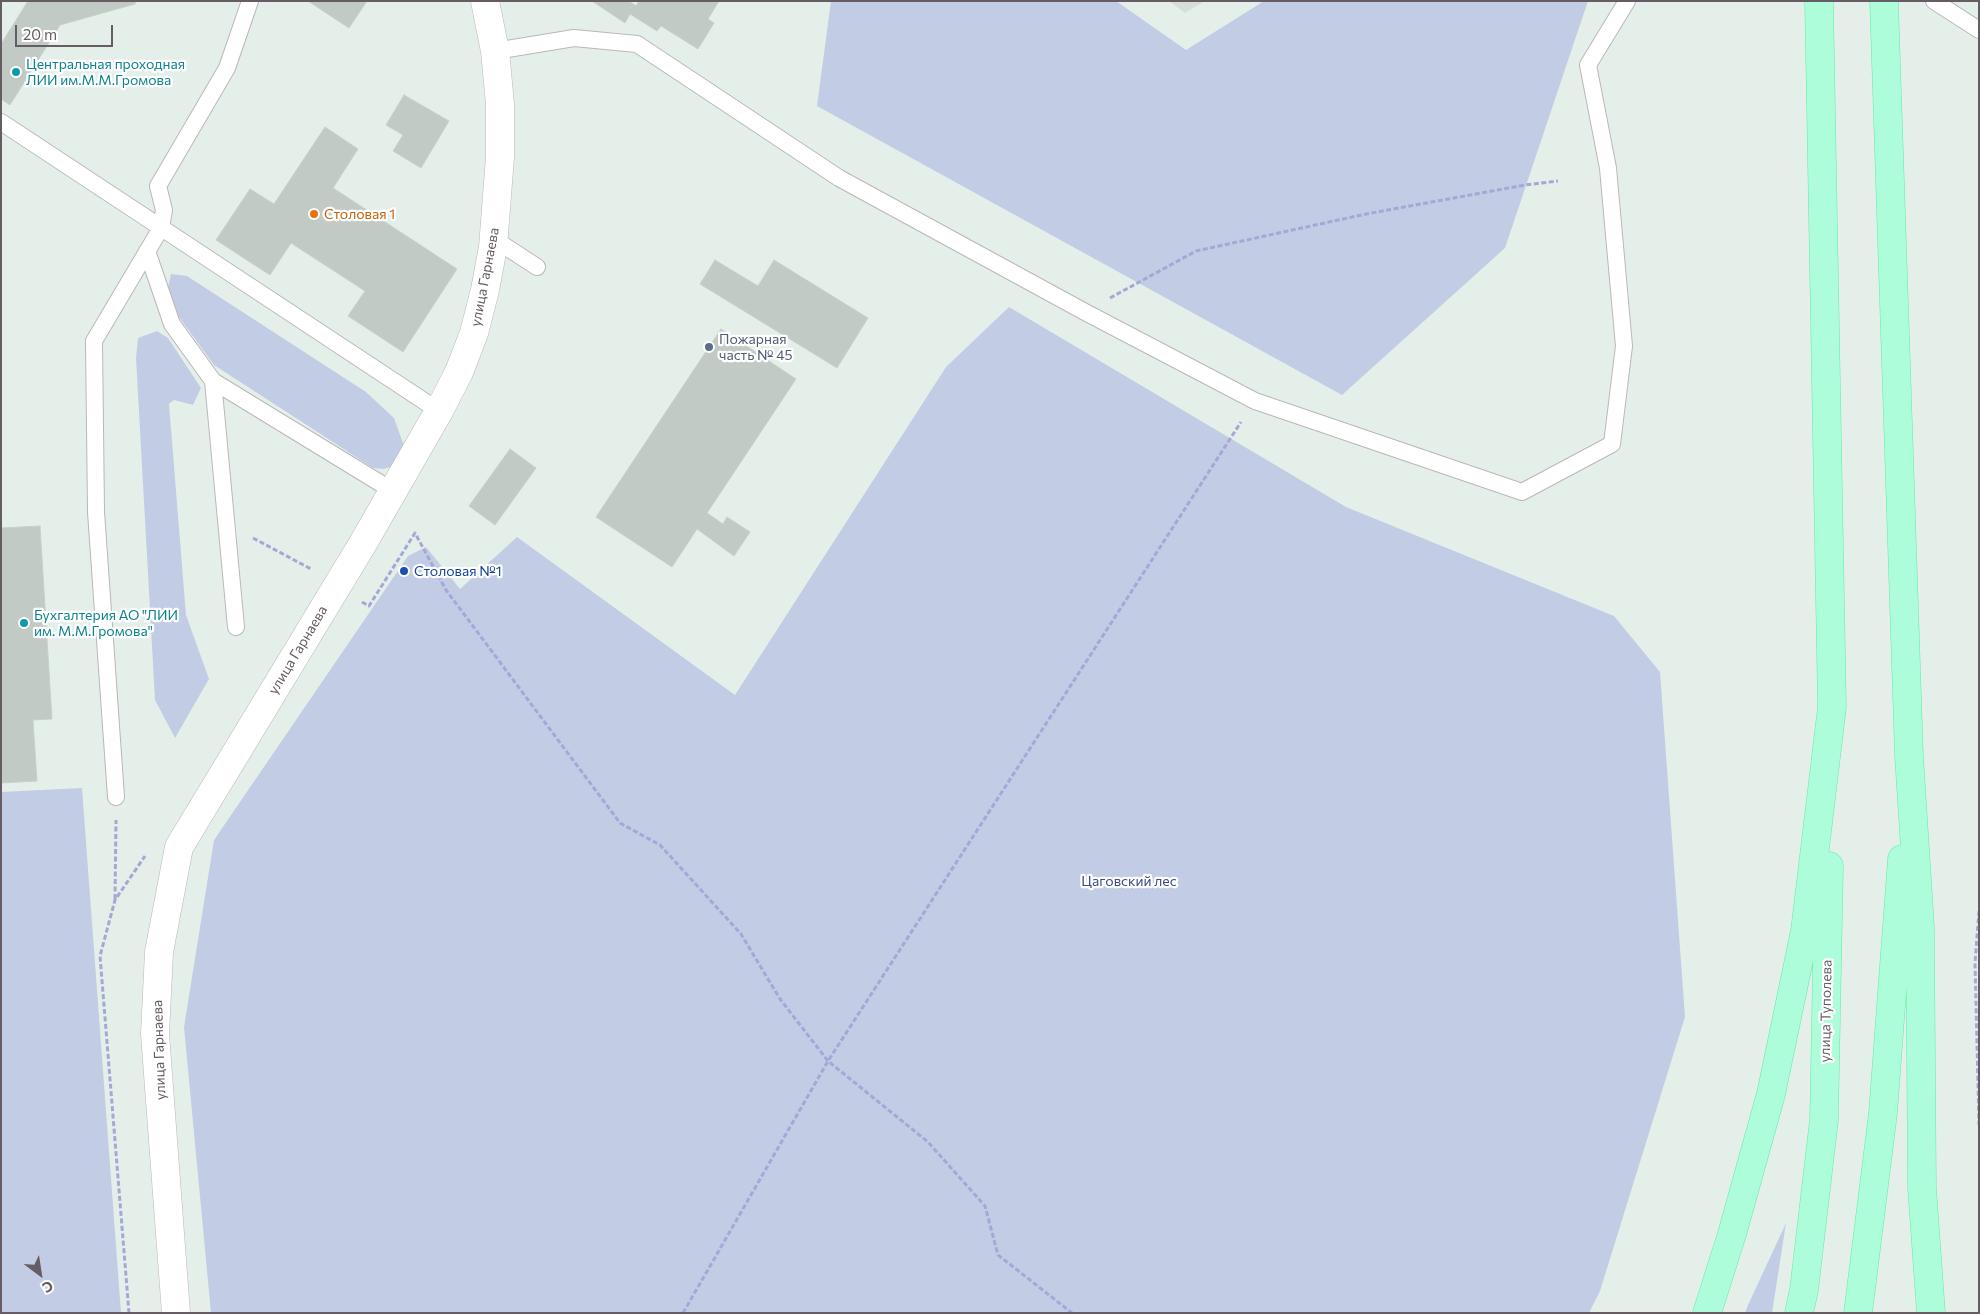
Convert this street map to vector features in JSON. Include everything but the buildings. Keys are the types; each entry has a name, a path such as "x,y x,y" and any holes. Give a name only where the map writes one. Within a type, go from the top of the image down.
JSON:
{"main road":[{"path":"1707,1313 1732,1234 1771,1094 1805,932 1832,707 1819,1"},
{"path":"1884,1 1909,756 1920,927 1922,1188 1931,1313"},
{"name":"улица Туполева","path":"1799,1313 1824,1120 1832,707"},
{"path":"1858,1313 1883,1113 1909,756"}],"street":[{"name":"улица Гарнаева","path":"176,1313 155,1034 159,952 178,848 337,586 439,411 459,372 474,333 485,290 494,239 500,156 500,104 495,51 485,1"}],"lane":[{"path":"116,797 96,512 94,341 160,228 164,210 158,186 227,68 250,1"},
{"path":"495,51 574,38 638,44 839,178 1085,312 1255,401 1522,492 1612,444 1624,346 1608,168 1588,65 1627,1"},
{"path":"1934,1 1979,30"},
{"path":"1,122 439,411"},
{"path":"494,239 537,267"},
{"path":"147,251 172,324 213,381 393,491"},
{"path":"213,381 236,627"}],"path":[{"path":"1085,312 1196,251 1366,214 1525,185 1558,181"},
{"path":"683,1313 828,1061 1255,401"},
{"path":"227,524 311,570 369,606 415,533 446,590 620,823 660,845 741,934 780,999 828,1061 928,1142 985,1206 998,1255 1072,1313"},
{"path":"115,900 116,797"},
{"path":"1979,911 1975,963 1979,1125"}],"shaded area":[{"path":"1169,1 1205,1 1185,13"}],"green space":[{"path":"831,1 1116,1 1186,50 1264,1 1588,1 1505,248 1342,395 817,106"},
{"path":"171,274 187,276 366,392 394,418 404,446 391,467 383,469 373,468 214,365 179,317 168,287"},
{"name":"Цаговский лес","path":"1009,307 1346,507 1614,616 1660,672 1685,1017 1600,1291 1589,1313 211,1313 184,1027 214,840 408,556 426,547 460,589 517,537 735,695 946,367"},
{"path":"157,331 168,338 201,388 193,405 174,400 169,404 186,615 209,679 175,738 155,700 136,358 138,338"},
{"path":"82,788 121,1313 1,1313 1,792"},
{"path":"1786,1223 1772,1313 1745,1313 1748,1305"}],"place":[{"name":"Центральная проходная ЛИИ им.М.М.Громова","path":"16,72"},
{"name":"Столовая 1","path":"314,214"},
{"name":"Пожарная часть № 45","path":"709,347"},
{"name":"Столовая №1","path":"404,571"},
{"name":"Бухгалтерия АО \"ЛИИ им. М.М.Громова\"","path":"24,623"}]}
